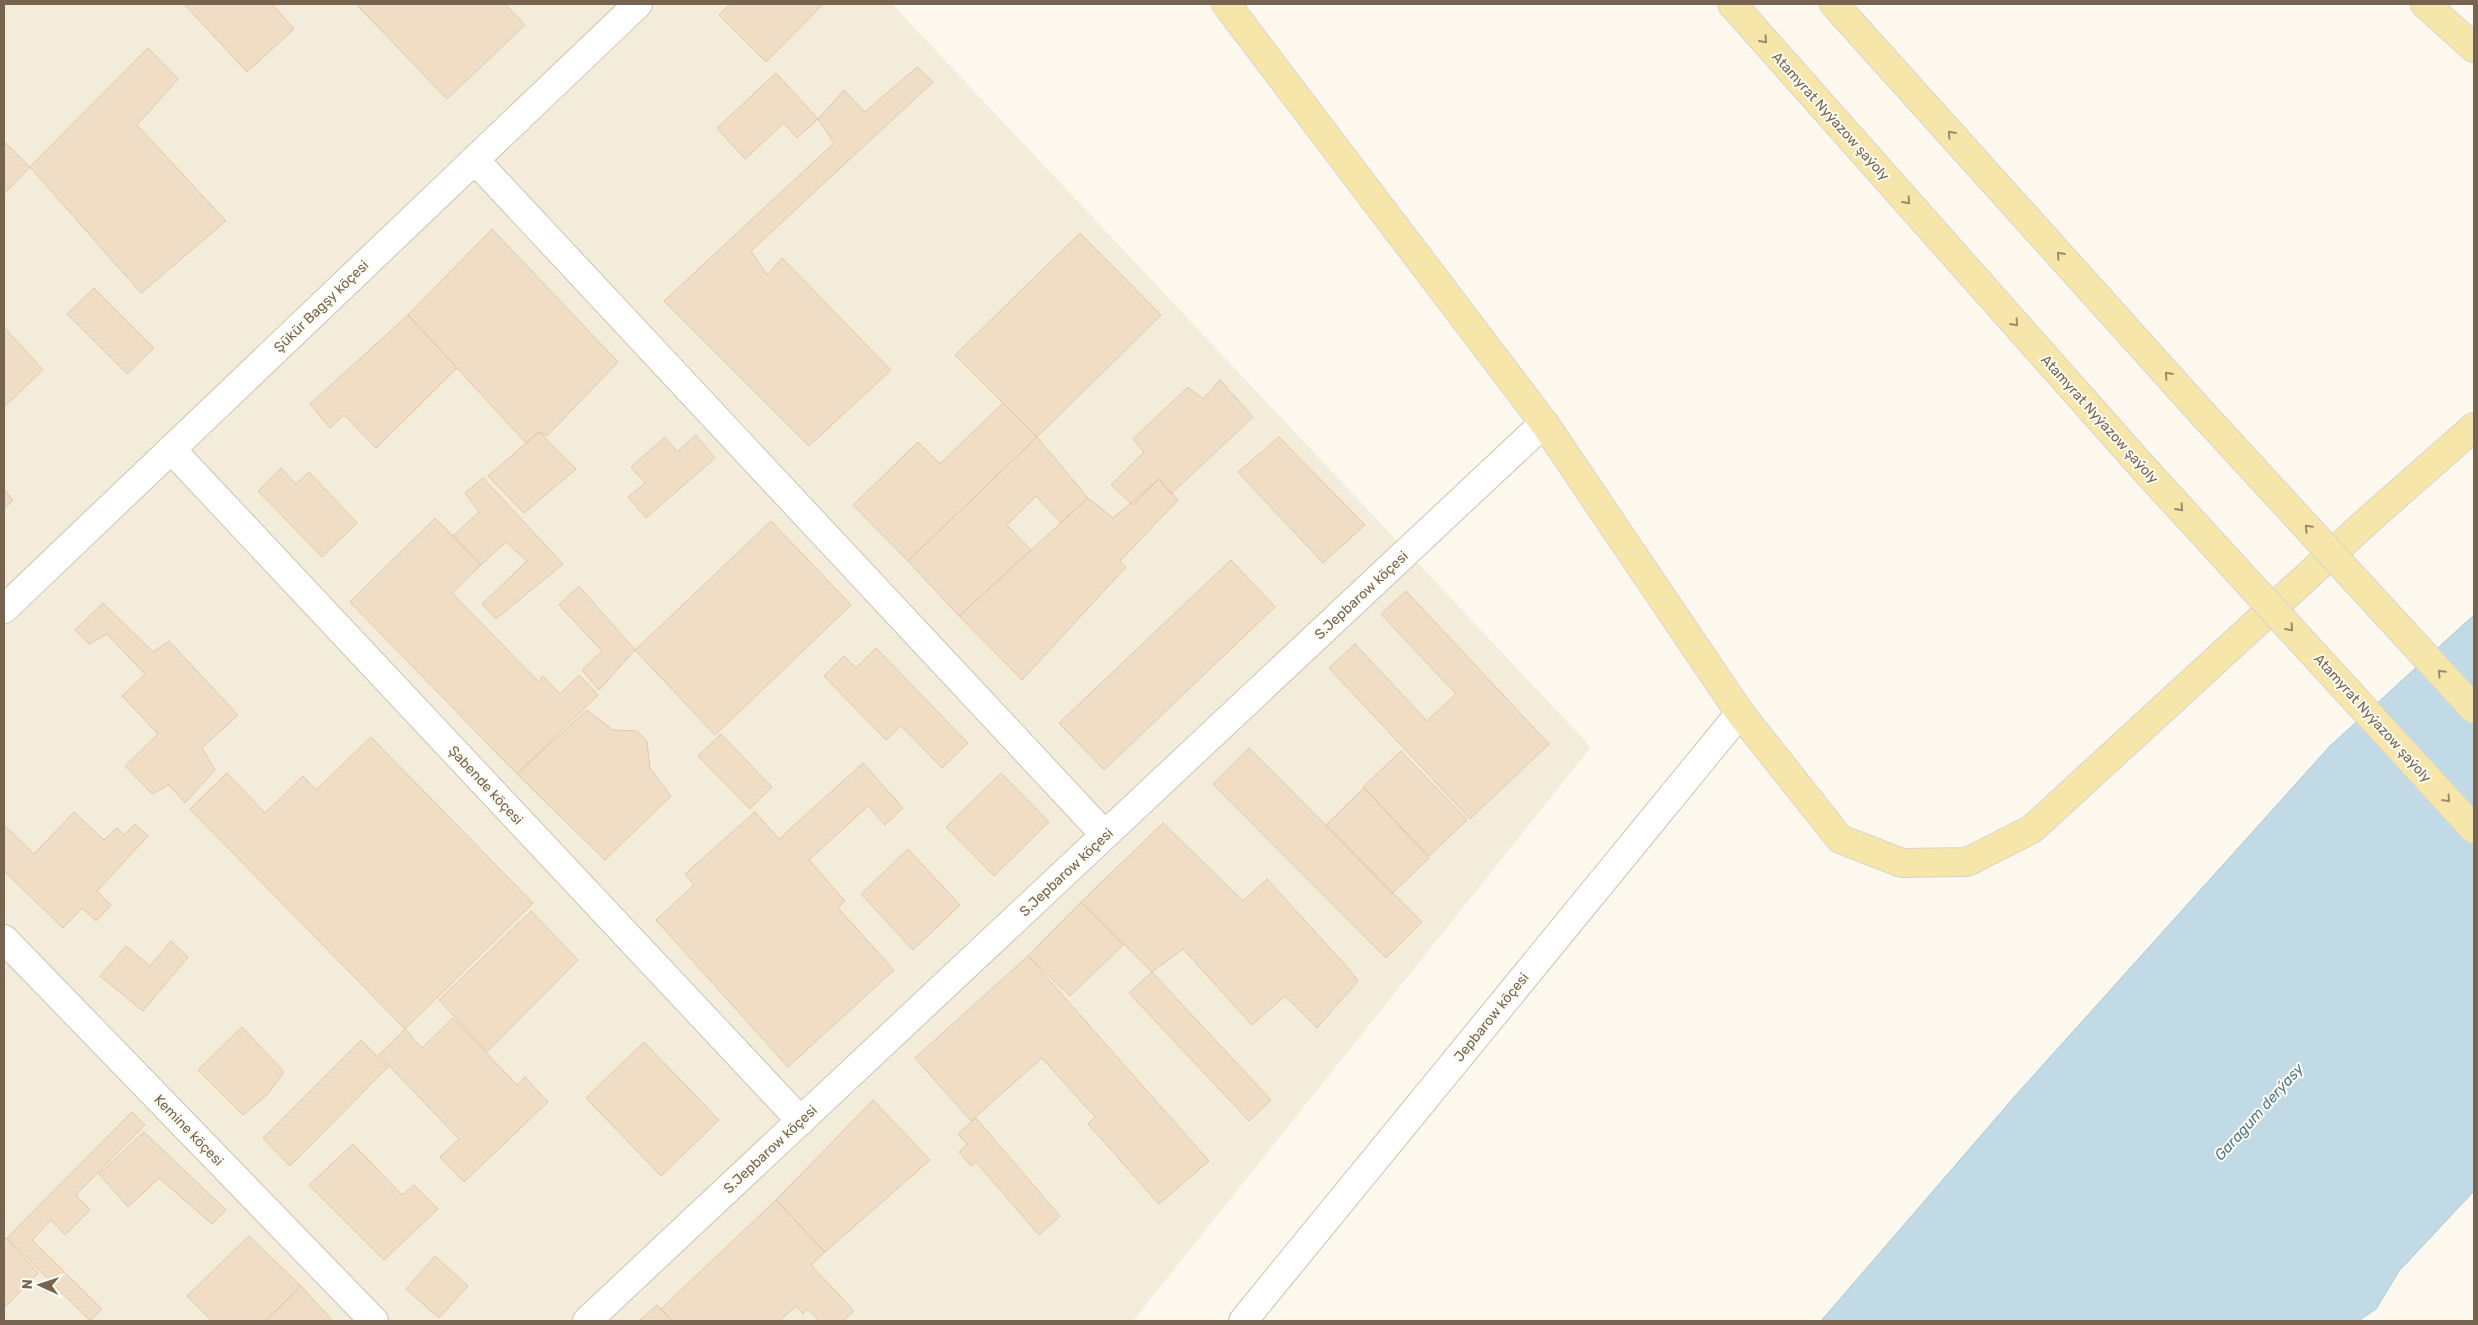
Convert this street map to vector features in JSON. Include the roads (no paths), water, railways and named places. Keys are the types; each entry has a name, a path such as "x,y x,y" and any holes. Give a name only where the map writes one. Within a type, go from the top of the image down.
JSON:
{"main road":[{"path":"1226,4 1544,423 1740,714 1840,839 1902,863 1967,862 2032,829 2374,515 2474,426"},
{"name":"Atamyrat Nyýazow şaýoly","path":"1732,4 2148,472 2474,829"},
{"path":"1834,4 2201,412 2474,709"},
{"path":"2425,4 2474,48"}],"street":[{"name":"Şükür Bagşy köçesi","path":"4,609 638,4"},
{"path":"475,160 1105,835"},
{"name":"S.Jepbarow köçesi","path":"587,1321 1544,423"},
{"name":"Şabende köçesi","path":"171,449 801,1120"},
{"name":"Jepbarow köçesi","path":"1243,1321 1740,714"},
{"name":"Kemine köçesi","path":"4,939 374,1321"}],"water":[{"name":"Garagum derýasy","path":"2474,615 2474,1191 2399,1271 2376,1309 2358,1321 1821,1321 2016,1095 2330,746"}]}
